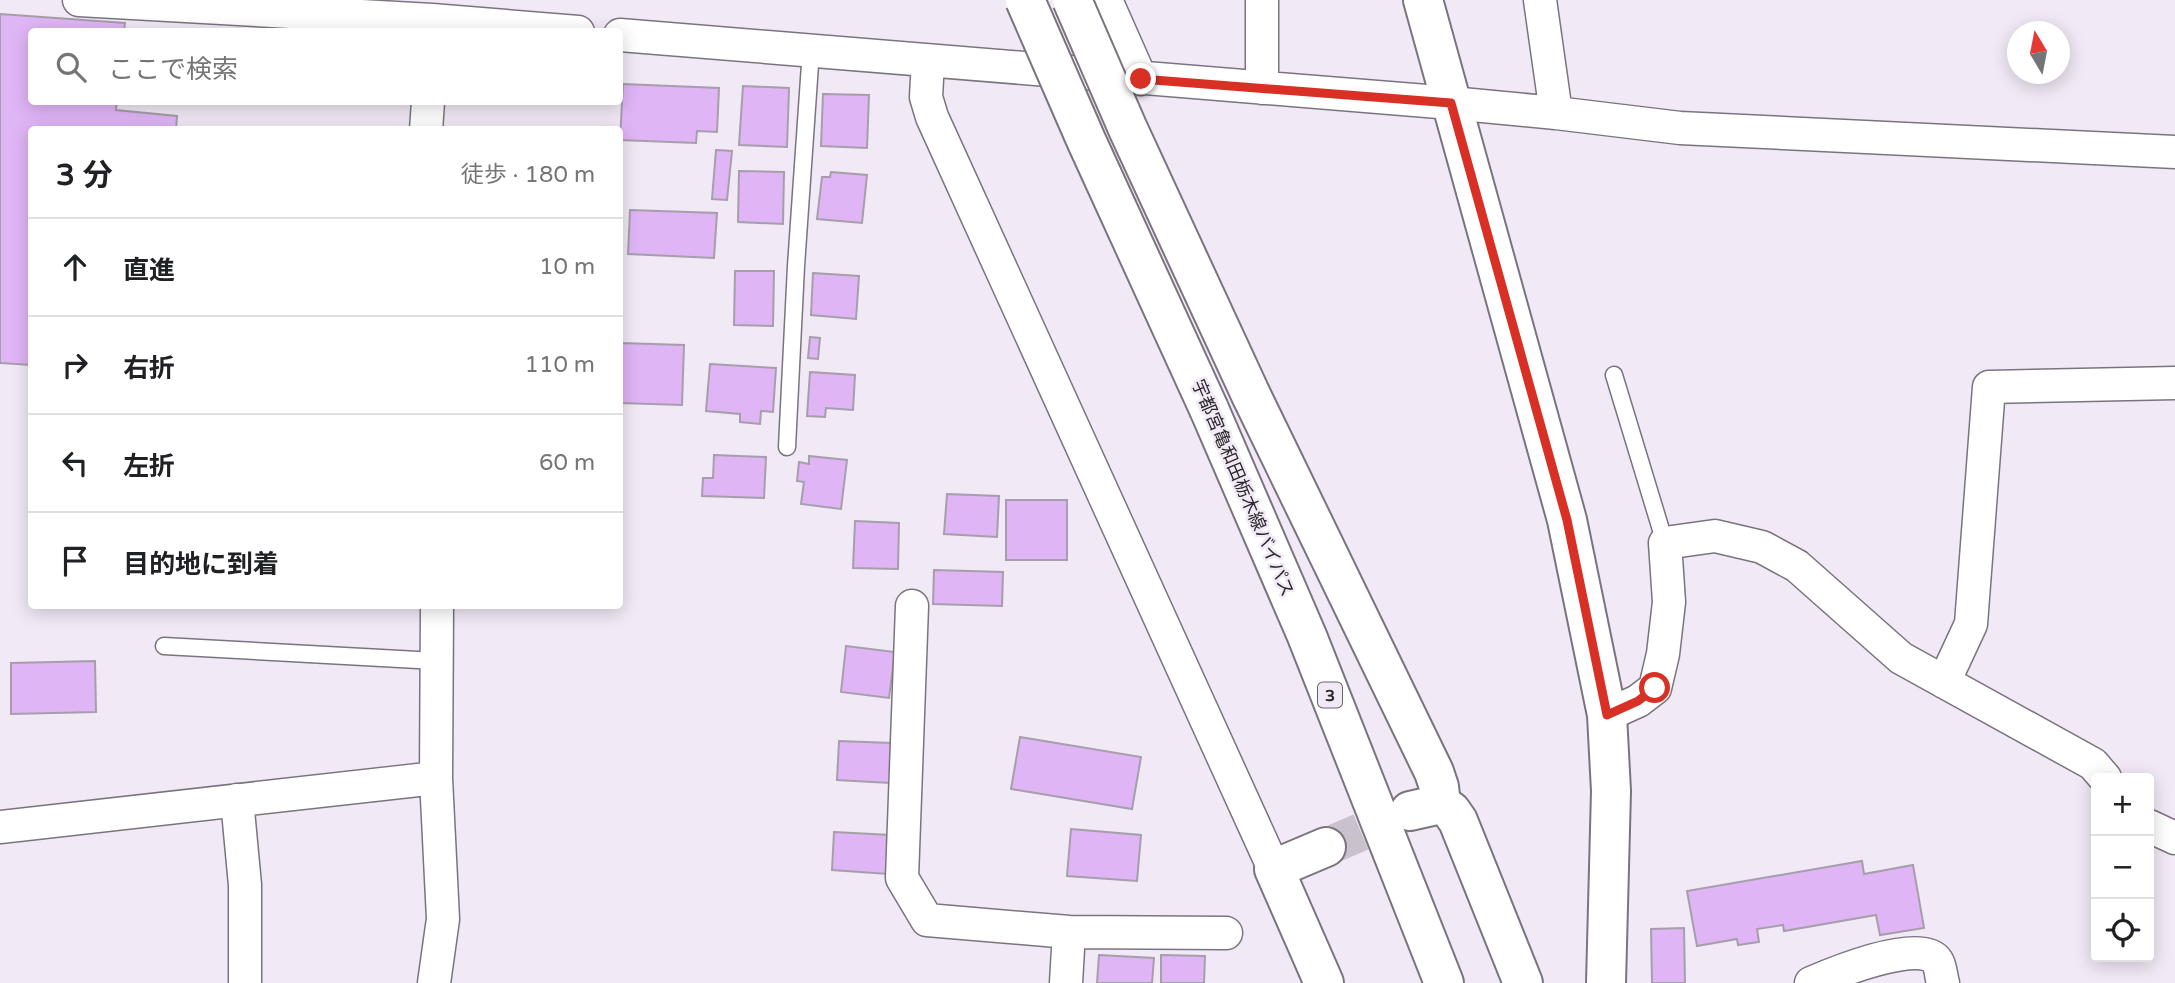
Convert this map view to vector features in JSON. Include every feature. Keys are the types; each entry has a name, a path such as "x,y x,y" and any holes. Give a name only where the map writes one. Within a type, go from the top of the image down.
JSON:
{"main road":[{"name":"宇都宮亀和田栃木線バイパス","path":"1026,0 1307,636 1444,983"},
{"path":"1072,0 1128,129 1251,395 1434,772 1439,787 1426,807 1451,811 1458,821 1523,983"},
{"path":"1423,0 1567,520 1607,715 1611,791 1606,983"},
{"path":"1324,983 1274,869 1326,847"}],"street":[{"path":"79,0 231,4 535,28"},
{"path":"1106,0 1141,79"},
{"path":"1262,0 1262,88"},
{"path":"1540,0 1556,113"},
{"path":"623,35 1451,103 1680,128 2175,152"},
{"path":"928,61 926,97 932,117 1274,869"},
{"path":"426,126 428,105"},
{"path":"1944,682 1971,624 1989,387 2175,383"},
{"path":"1607,715 1638,701 1655,688 1663,654 1669,602 1665,543 1714,536 1762,547 1797,566 1901,658 2093,764 2101,773"},
{"path":"912,606 902,878 926,920 1069,932 1227,933"},
{"path":"434,983 443,919 436,778 437,609"},
{"path":"0,827 436,778"},
{"path":"237,800 246,884 245,983"},
{"path":"2154,828 2175,838"},
{"path":"1066,983 1069,932"},
{"path":"1811,983 1845,969 1900,954 1929,955 1937,961 1943,983"}],"lane":[{"path":"787,447 811,50"},
{"path":"1614,376 1665,543"},
{"path":"164,646 436,661"}],"building":[{"path":"0,14 125,23 124,28 28,28 28,105 117,105 116,110 177,116 176,126 28,126 28,365 0,363"},
{"path":"623,84 719,88 717,132 697,131 696,143 623,140 623,126 621,126"},
{"path":"743,86 789,88 787,147 739,145"},
{"path":"823,94 869,95 867,148 821,146"},
{"path":"716,150 732,151 727,200 712,199"},
{"path":"739,171 784,172 783,224 738,222"},
{"path":"831,172 867,175 862,223 817,219 822,177 830,177"},
{"path":"630,210 717,213 714,258 628,254"},
{"path":"735,271 774,271 773,326 734,325"},
{"path":"813,273 859,276 856,319 811,315"},
{"path":"810,337 820,338 818,359 808,358"},
{"path":"623,343 684,345 682,405 623,403"},
{"path":"710,364 776,368 773,412 761,411 760,424 740,422 740,414 706,411"},
{"path":"810,372 855,375 853,410 826,408 825,417 807,416"},
{"path":"714,455 766,457 764,498 702,496 703,478 713,478"},
{"path":"809,456 847,460 841,509 801,504 804,482 797,481 799,462 809,464"},
{"path":"947,494 999,496 997,537 944,534"},
{"path":"1006,500 1067,500 1067,560 1006,560"},
{"path":"855,521 899,523 898,569 853,568"},
{"path":"934,570 1003,572 1002,606 933,604"},
{"path":"846,646 895,652 889,698 841,692"},
{"path":"95,661 96,712 11,714 11,663"},
{"path":"1020,737 1141,757 1132,809 1011,789"},
{"path":"839,741 891,743 890,783 837,780"},
{"path":"1071,829 1141,835 1137,881 1067,876"},
{"path":"834,832 890,835 888,874 832,870"},
{"path":"1862,861 1864,874 1913,865 1924,928 1880,935 1876,915 1784,931 1783,925 1757,929 1759,942 1738,945 1737,939 1697,946 1687,891"},
{"path":"1684,928 1685,983 1652,983 1651,929"},
{"path":"1099,955 1154,958 1152,983 1097,983"},
{"path":"1161,955 1205,956 1204,983 1161,983"}],"tunnel":[{"path":"1326,847 1410,811"}],"route":[{"path":"1141,79 1451,103 1567,520 1607,715 1638,701 1655,688"}]}
